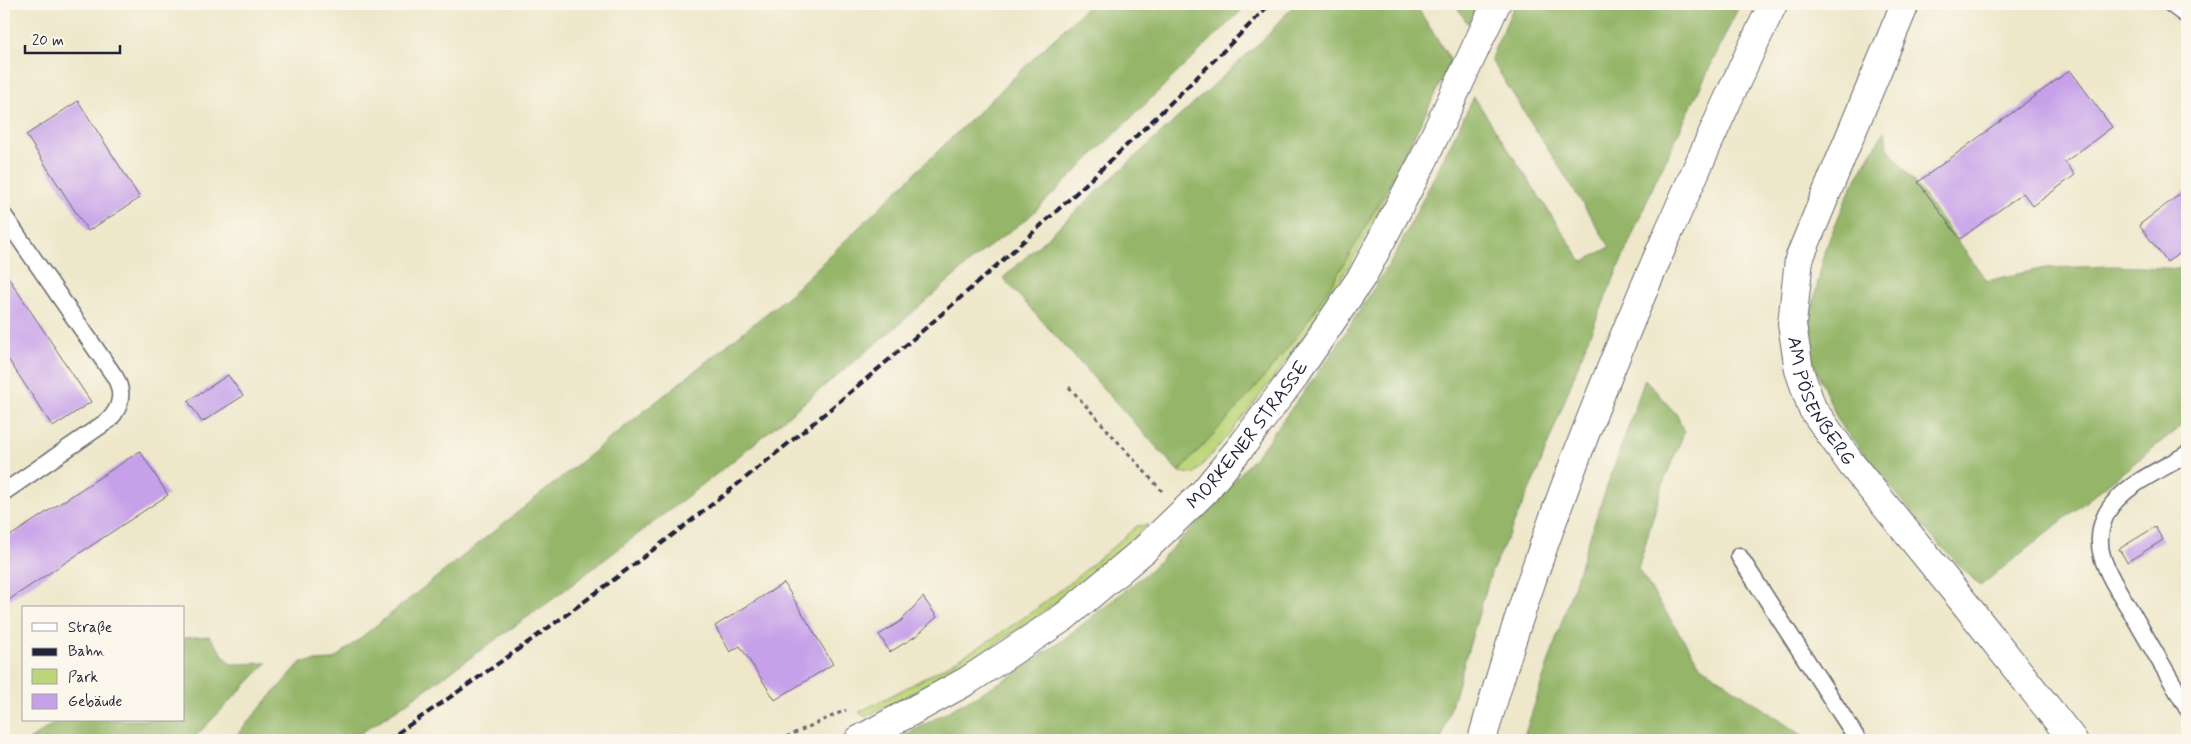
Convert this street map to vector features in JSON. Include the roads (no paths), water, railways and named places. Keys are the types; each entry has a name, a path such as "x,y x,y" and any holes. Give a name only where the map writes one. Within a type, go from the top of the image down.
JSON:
{"street":[{"name":"MORKENER STRASSE","path":"859,740 968,681 1057,623 1139,555 1204,492 1295,375 1363,275 1423,161 1496,4"},
{"path":"1482,740 1542,550 1589,420 1690,182 1773,4"},
{"name":"AM PÖSENBERG","path":"1904,4 1799,259 1792,324 1799,370 1812,408 1852,465 1962,600 2072,740"}],"lane":[{"path":"2171,4 2187,16"},
{"path":"4,216 115,377 121,392 119,406 104,424 4,492"},
{"path":"2187,454 2131,488 2120,497 2106,516 2101,528 2100,542 2102,555 2110,575 2187,708"},
{"path":"1739,556 1858,740"}],"railway":[{"path":"387,740 506,658 622,573 736,485 848,394 957,301 1064,204 1168,106 1270,4"}]}
